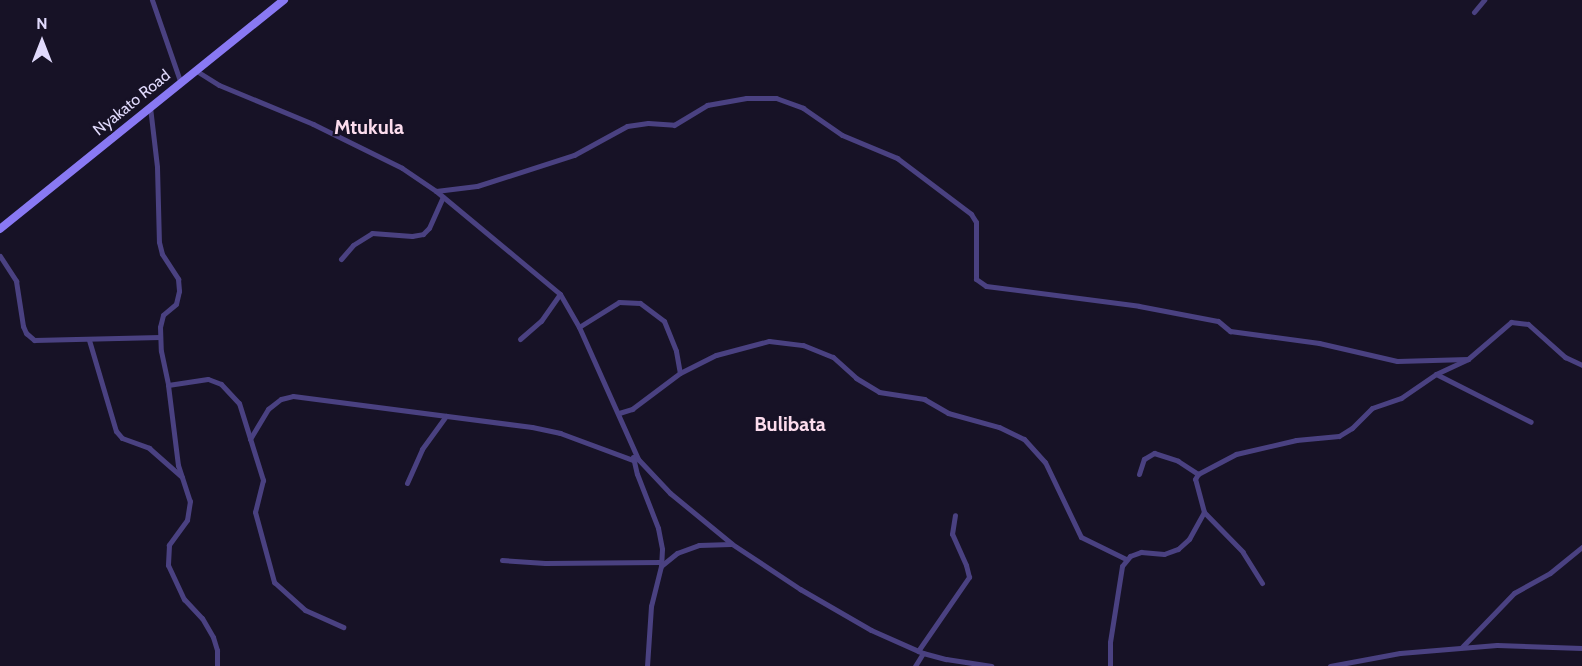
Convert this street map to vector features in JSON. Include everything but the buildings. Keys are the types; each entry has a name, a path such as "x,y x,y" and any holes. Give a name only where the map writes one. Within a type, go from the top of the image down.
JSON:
{"street":[{"path":"152,0 180,81"},
{"name":"Nyakato Road","path":"0,229 180,81 284,0"},
{"path":"1474,12 1484,0"},
{"path":"195,70 219,85 313,124 382,158 436,191 560,294 579,327 619,413 632,450 633,460 658,528 661,564 651,606 647,666"},
{"path":"436,191 477,186 574,155 627,126 648,123 674,125 707,105 746,98 776,98 803,108 842,135 897,158 971,214 976,231 974,270 976,279 986,286 1139,306 1218,321 1230,331 1319,344 1397,361 1468,359"},
{"path":"150,106 158,176 159,242 162,254 178,279 179,291 176,304 163,315 160,337 182,477 188,488 189,512 170,545 168,565 184,598 202,618 213,637 217,650 217,666"},
{"path":"341,259 353,245 372,233 412,236 423,234 429,228 443,197"},
{"path":"0,256 16,281 23,326 29,337 34,340 160,337"},
{"path":"520,339 541,321 560,294"},
{"path":"579,327 608,306 628,300 640,303 664,321 676,351 680,373"},
{"path":"1262,583 1244,552 1204,512 1195,478 1198,474 1236,454 1296,440 1339,436 1352,428 1372,408 1401,398 1436,374 1468,359 1509,323 1516,321 1528,324 1565,357 1582,365"},
{"path":"89,340 103,395 116,431 122,438 149,448 182,477"},
{"path":"619,413 638,405 680,373 716,355 769,341 786,341 819,350 833,357 856,378 879,392 924,399 948,413 999,428 1024,439 1045,462 1081,537 1126,559"},
{"path":"1436,374 1531,422"},
{"path":"168,385 208,379 221,384 239,403 263,480 256,504 257,522 274,582 305,610 343,627"},
{"path":"250,439 268,409 281,399 293,396 560,433 633,460"},
{"path":"407,483 422,449 446,416"},
{"path":"632,450 651,475 732,544 849,618 920,652 946,659 991,666"},
{"path":"1139,474 1144,459 1154,453 1178,461 1198,474"},
{"path":"1110,666 1118,591 1122,566 1126,559 1141,552 1172,553 1188,539 1204,512"},
{"path":"915,666 920,652 969,577 952,534 955,515"},
{"path":"502,560 545,563 661,564 677,553 699,545 732,544"},
{"path":"1462,647 1514,593 1550,573 1582,547"},
{"path":"1330,666 1462,647 1523,644 1582,648"}],"district":[{"name":"Mtukula","path":"369,127"},
{"name":"Bulibata","path":"790,424"}]}
